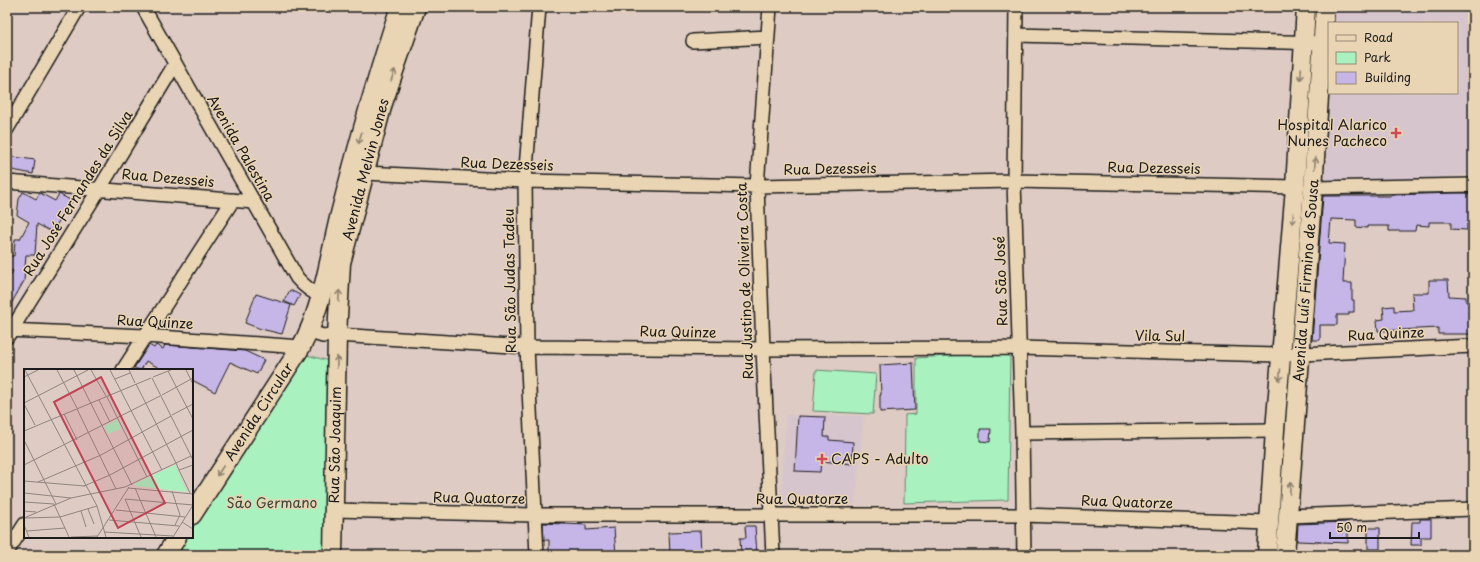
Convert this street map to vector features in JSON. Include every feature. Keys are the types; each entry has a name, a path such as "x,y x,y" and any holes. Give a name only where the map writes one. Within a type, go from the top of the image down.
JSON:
{"main road":[{"name":"Avenida Melvin Jones","path":"305,340 321,296 352,168 400,7"},
{"name":"Avenida Melvin Jones","path":"337,335 341,263 383,103 416,7"},
{"name":"Avenida Luís Firmino de Sousa","path":"1267,555 1275,430 1295,187 1306,7"},
{"name":"Avenida Luís Firmino de Sousa","path":"1285,555 1313,188 1325,7"},
{"name":"Rua São Joaquim","path":"333,555 337,335"},
{"name":"Avenida Circular","path":"193,512 305,340"},
{"path":"166,555 176,538"}],"street":[{"path":"7,129 79,7"},
{"name":"Avenida Palestina","path":"143,7 297,278 305,287 321,296"},
{"name":"Rua São Judas Tadeu","path":"537,555 527,347 525,181 539,7"},
{"name":"Rua Justino de Oliveira Costa","path":"770,7 757,186 773,555"},
{"name":"Rua São José","path":"1016,7 1014,181 1022,433 1024,555"},
{"path":"1016,35 1323,43"},
{"path":"693,41 768,37"},
{"name":"Rua José Fernandes da Silva","path":"8,333 100,188 175,64"},
{"name":"Rua Dezesseis","path":"365,173 525,181 757,186 1014,181 1295,187"},
{"name":"Rua Dezesseis","path":"7,182 100,188 254,202"},
{"path":"1313,188 1473,186"},
{"path":"124,369 233,200"},
{"name":"Rua Quinze","path":"8,333 305,340"},
{"path":"305,340 337,335"},
{"name":"Rua Quinze","path":"337,335 527,347 763,349 1019,348"},
{"name":"Rua Quinze","path":"1300,354 1473,346"},
{"name":"Vila Sul","path":"1019,348 1281,355 1300,354"},
{"path":"1022,433 1275,430"},
{"path":"1288,516 1473,509"},
{"name":"Rua Quatorze","path":"334,510 534,515 1023,515 1270,523"},
{"path":"7,552 24,526"}],"shaded area":[{"name":"Hospital Alarico Nunes Pacheco","path":"1330,7 1473,7 1473,174 1340,188 1314,188 1328,30 1328,94 1458,94 1458,22 1329,22"},
{"name":"CAPS - Adulto","path":"786,415 864,416 855,504 781,502"}],"green space":[{"path":"1010,352 1008,500 904,503 905,415 916,414 916,358"},
{"name":"São Germano","path":"307,355 329,361 323,555 175,555 186,538 193,538 193,527"},
{"path":"816,370 876,374 873,414 813,411"}],"building":[{"path":"7,156 35,160 33,174 7,169"},
{"path":"23,192 36,199 40,193 55,201 59,194 72,201 52,232 37,224 35,255 26,255 24,281 7,311 7,281 13,271 7,270 7,256 14,256 15,239 20,239 29,222 17,215 19,199"},
{"path":"1469,193 1469,195 1473,195 1473,225 1467,224 1467,230 1451,229 1451,222 1429,222 1429,226 1416,225 1415,231 1389,231 1389,226 1367,226 1367,228 1356,227 1356,220 1331,219 1329,243 1345,244 1343,283 1352,283 1354,312 1349,312 1349,315 1337,315 1337,325 1320,325 1320,340 1312,340 1323,196 1391,196"},
{"path":"1429,280 1448,280 1449,296 1466,297 1466,302 1473,302 1473,334 1438,334 1438,328 1378,331 1377,320 1384,319 1383,307 1394,306 1394,311 1413,310 1412,293 1429,293"},
{"path":"290,290 300,295 294,306 284,301"},
{"path":"256,294 291,305 282,334 245,323"},
{"path":"149,345 154,348 156,345 163,349 165,345 245,351 264,360 257,374 230,362 215,392 193,381 193,369 161,369 146,361 142,369 134,368"},
{"path":"913,363 915,410 880,412 880,365"},
{"path":"798,416 825,417 824,437 829,437 829,440 853,442 852,464 821,461 820,472 795,471"},
{"path":"980,429 991,429 990,442 980,441"},
{"path":"1420,519 1431,519 1431,537 1421,537 1421,545 1411,545 1412,522 1420,522"},
{"path":"1348,522 1348,543 1297,541 1298,524"},
{"path":"543,523 586,525 586,530 614,528 616,555 549,555 549,540 544,540"},
{"path":"745,526 755,526 757,555 741,555 740,538 746,538"},
{"path":"1368,528 1380,528 1380,549 1368,549"},
{"path":"701,531 702,555 670,555 669,532"}],"place":[{"name":"Hospital Alarico Nunes Pacheco","path":"1396,133"},
{"name":"CAPS - Adulto","path":"822,459"}]}
